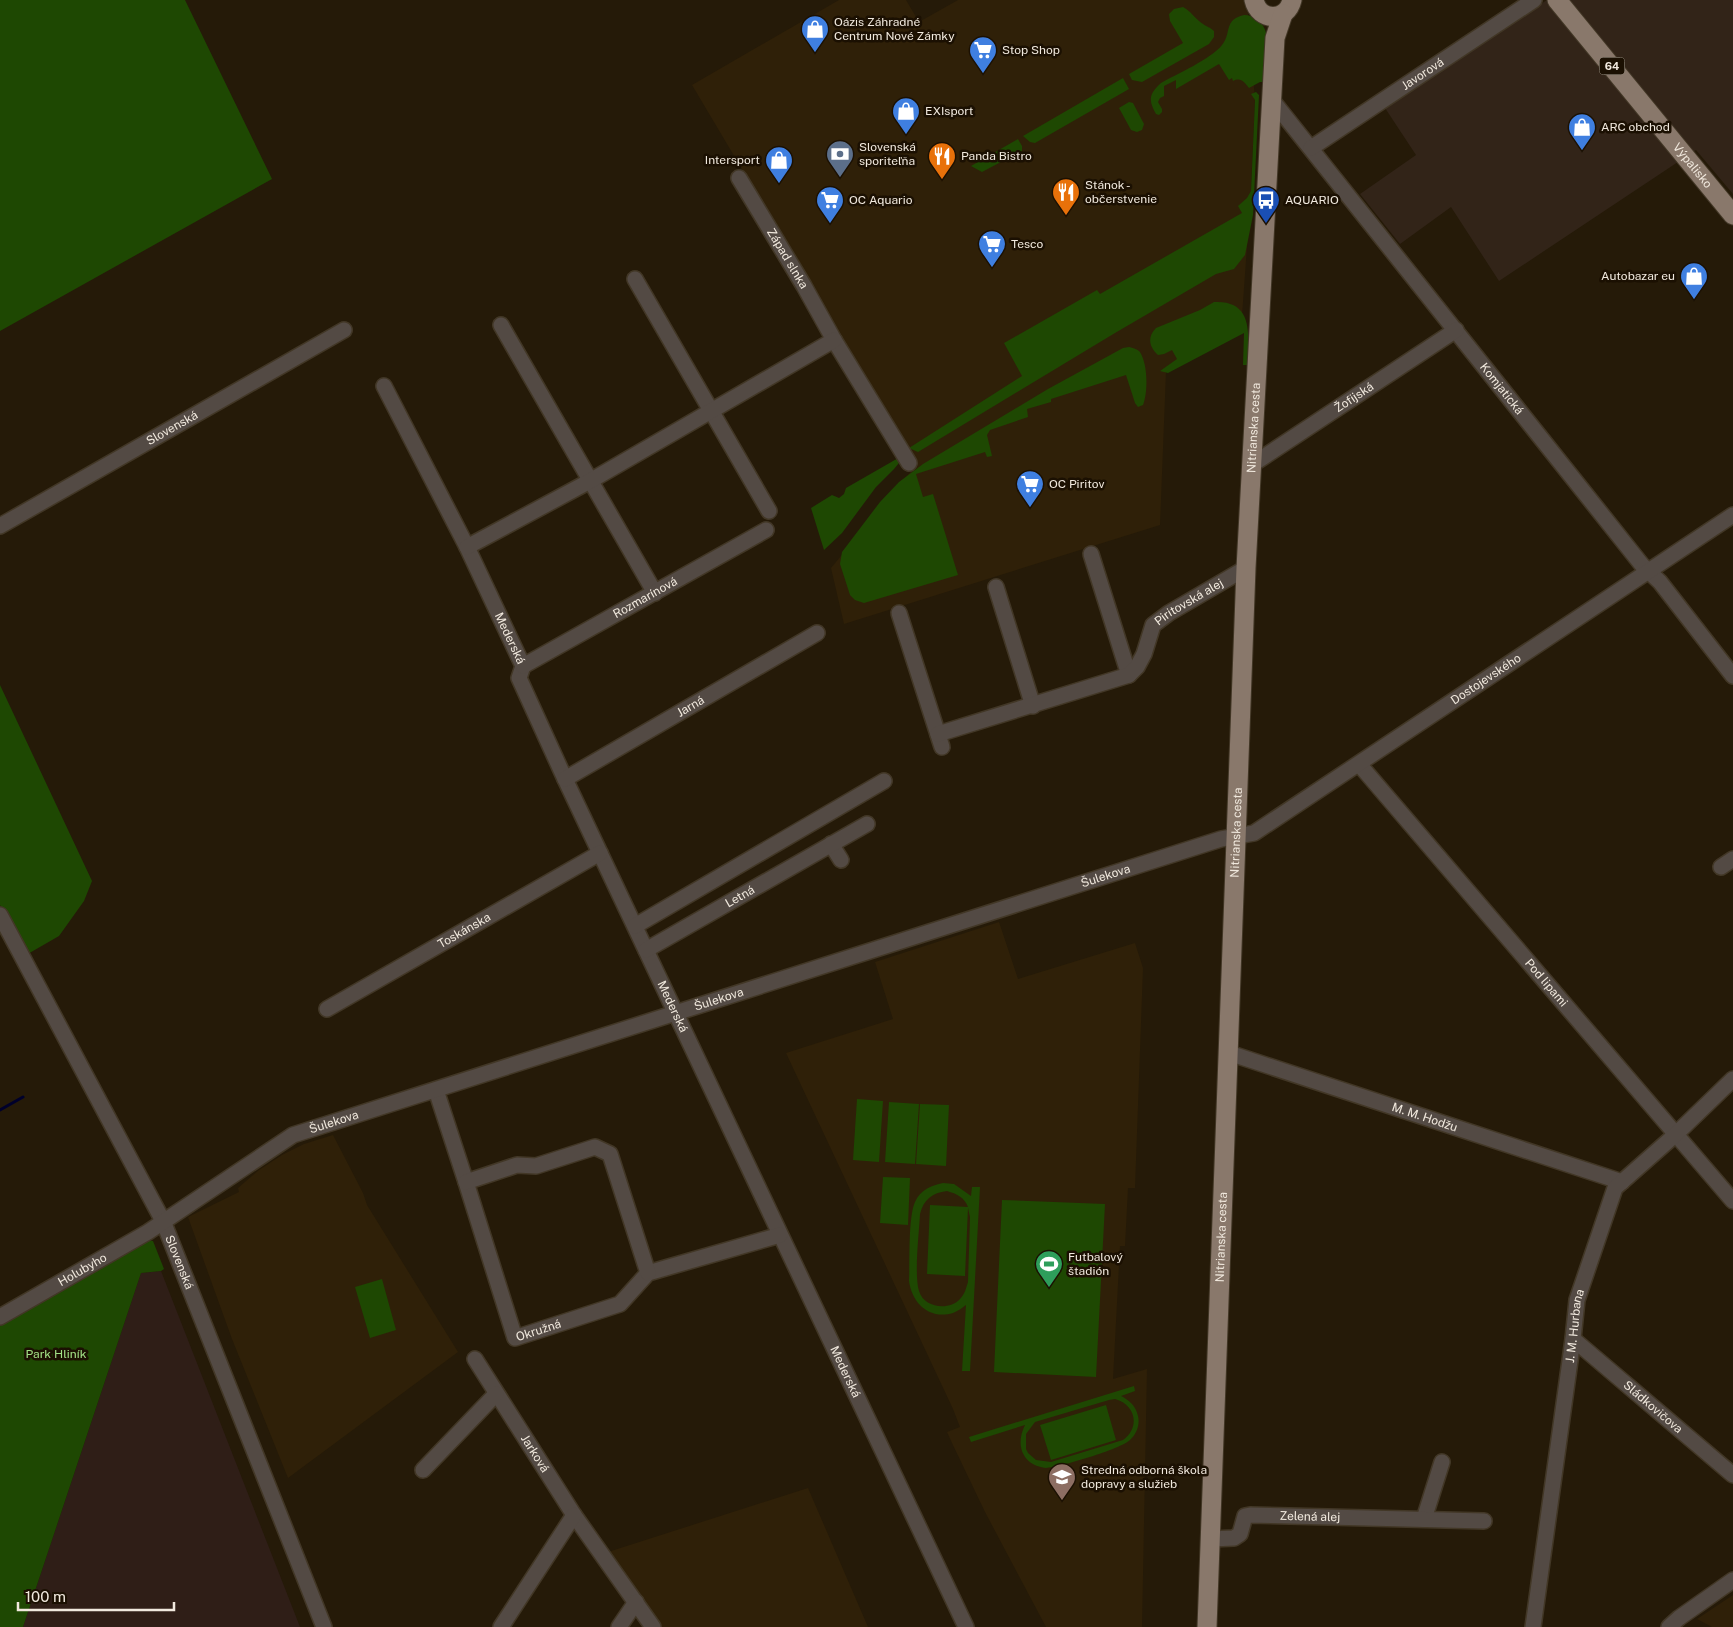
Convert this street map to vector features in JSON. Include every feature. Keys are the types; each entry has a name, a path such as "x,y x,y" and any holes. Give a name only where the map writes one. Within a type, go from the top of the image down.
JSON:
{"main road":[{"name":"Nitrianska cesta","path":"1207,1627 1246,568 1275,38 1285,6 1258,10 1254,0"},
{"name":"Výpalisko","path":"1557,0 1733,215"}],"street":[{"name":"Javorová","path":"1311,148 1534,0"},
{"name":"Komjatická","path":"1272,100 1648,572 1660,582 1733,676"},
{"name":"Západ slnka","path":"738,178 909,463"},
{"path":"635,280 769,511"},
{"path":"501,325 655,593"},
{"name":"Slovenská","path":"0,526 344,330"},
{"name":"Žofijská","path":"1253,464 1456,330"},
{"path":"467,547 590,481 834,340"},
{"name":"Mederská","path":"384,386 467,547 524,666 519,678 565,779 966,1627"},
{"name":"Dostojevského","path":"1237,836 1254,833 1733,515"},
{"name":"Rozmarínová","path":"524,666 766,530"},
{"path":"898,613 940,741 1034,706 1129,675 1091,554"},
{"name":"Piritovská alej","path":"1129,675 1138,667 1146,648 1152,625 1246,568"},
{"path":"996,587 1034,706"},
{"name":"Jarná","path":"565,779 817,633"},
{"path":"1121,650 1127,653 1135,653 1146,648"},
{"name":"Pod lipami","path":"1359,764 1733,1202"},
{"path":"635,926 884,781"},
{"name":"Letná","path":"646,950 867,824"},
{"name":"Šulekova","path":"163,1221 293,1135 1203,845 1237,836"},
{"path":"831,844 841,860"},
{"name":"Toskánska","path":"327,1009 600,853"},
{"name":"Slovenská","path":"0,915 163,1221 324,1627"},
{"name":"M. M. Hodžu","path":"1229,1053 1622,1182"},
{"name":"J. M. Hurbana","path":"1533,1627 1577,1300 1615,1188 1733,1079"},
{"name":"Okružná","path":"436,1090 515,1338 620,1304 648,1273"},
{"path":"466,1182 518,1165 536,1166 595,1147 610,1154 648,1273 780,1235"},
{"name":"Holubyho","path":"0,1317 148,1232 163,1221"},
{"name":"Sládkovičova","path":"1573,1339 1733,1476"},
{"name":"Jarková","path":"475,1359 574,1515 652,1627"},
{"path":"423,1470 496,1394"},
{"path":"1424,1519 1442,1462"},
{"path":"501,1627 574,1515"},
{"name":"Zelená alej","path":"1211,1539 1234,1538 1240,1534 1245,1516 1250,1515 1484,1521"},
{"path":"1669,1627 1733,1580"},
{"path":"619,1627 636,1602"}],"shaded area":[{"path":"839,0 906,0 919,22 958,0 1247,0 1255,100 1251,191 1241,330 1166,372 1160,525 844,624 831,568 917,464 692,85"},
{"path":"1547,0 1733,0 1733,194 1696,150 1499,281 1451,207 1400,244 1360,194 1416,155 1385,108"},
{"path":"999,922 1018,979 1135,943 1143,968 1135,1188 1128,1188 1125,1246 1120,1246 1113,1379 1147,1369 1142,1627 1046,1627 985,1512 947,1432 960,1427 953,1409 786,1053 893,1019 875,962"},
{"path":"333,1135 363,1193 367,1205 458,1352 288,1478 232,1339 188,1217 239,1192 238,1188 259,1170 282,1155 304,1144"},
{"path":"161,1271 300,1627 23,1627 141,1273"},
{"path":"808,1488 868,1627 662,1627 608,1552"},
{"path":"1733,1595 1733,1627 1712,1627 1697,1619"}],"green space":[{"path":"0,0 185,0 272,179 0,331"},
{"path":"1183,7 1214,31 1214,37 1209,44 1142,82 1132,80 1129,74 1183,43 1170,21 1169,14 1174,9"},
{"path":"1244,15 1254,17 1261,23 1265,31 1269,51 1268,82 1260,82 1249,88 1240,80 1233,81 1232,78 1229,80 1219,64 1176,89 1176,80 1164,86 1164,96 1158,102 1162,112 1159,115 1156,114 1151,97 1157,87 1210,56 1222,45 1233,20"},
{"path":"1123,78 1129,89 1035,143 1030,142 1023,136"},
{"path":"1256,92 1259,95 1253,215 1245,255 1234,269 1216,274 918,452 909,448 1022,376 1004,343 1097,290 1100,294 1242,213 1238,206 1247,198 1251,191 1255,100 1251,94"},
{"path":"1129,102 1133,103 1144,124 1142,130 1137,132 1131,130 1119,108"},
{"path":"1018,139 1022,146 1022,151 982,172 971,166"},
{"path":"1214,302 1227,303 1237,307 1243,313 1248,332 1248,365 1243,365 1244,333 1168,373 1160,371 1177,359 1172,350 1158,355 1155,352 1150,342 1153,331"},
{"path":"1129,347 1140,352 1145,364 1146,386 1143,405 1138,407 1135,403 1126,375 1051,399 1051,402 1027,409 1028,417 990,430 987,435 992,456 987,457 985,452 916,474 923,497 933,494 958,575 864,603 855,600 850,595 840,564 842,552 880,502 899,482 923,464 1048,389 1123,348"},
{"path":"900,457 899,463 876,487 842,533 824,550 811,508 832,495 839,498 844,494 846,488"},
{"path":"0,685 92,881 84,901 59,936 26,955 0,905"},
{"path":"857,1099 883,1101 879,1162 853,1160"},
{"path":"889,1102 919,1104 915,1164 885,1162"},
{"path":"920,1104 949,1105 946,1166 916,1164"},
{"path":"883,1177 910,1178 908,1225 880,1223"},
{"path":"943,1183 954,1184 971,1196 972,1187 980,1187 970,1371 962,1371 966,1305 953,1313 944,1315 929,1312 918,1303 909,1281 910,1229 915,1202 920,1194 927,1189","holes":["947,1191 962,1198 968,1207 930,1205 927,1274 965,1276 968,1208 970,1217 968,1282 963,1295 955,1303 937,1306 926,1301 919,1291 917,1264 920,1214 929,1198"]},
{"name":"Futbalový štadión","path":"1002,1200 1105,1204 1096,1377 994,1372"},
{"name":"Park Hliník","path":"148,1240 153,1241 164,1269 141,1273 23,1627 0,1627 0,1322"},
{"path":"382,1279 396,1330 370,1338 355,1287"},
{"path":"1134,1386 1135,1391 1121,1396 1132,1404 1137,1412 1139,1422 1134,1435 1124,1444 1090,1457 1046,1468 1031,1463 1026,1458 1021,1447 1022,1432 1025,1425 971,1442 969,1437","holes":["1115,1399 1122,1402 1131,1411 1134,1423 1129,1435 1123,1440 1051,1462 1036,1460 1028,1453 1026,1449 1026,1434 1035,1422 1109,1400"]},
{"path":"1106,1405 1116,1440 1051,1460 1040,1425"}],"waterway":[{"path":"0,1110 23,1097"}],"place":[{"name":"Oázis Záhradné Centrum Nové Zámky","path":"815,53"},
{"name":"Stop Shop","path":"983,74"},
{"name":"EXIsport","path":"906,135"},
{"name":"ARC obchod","path":"1582,151"},
{"name":"Slovenská sporiteľňa","path":"840,178"},
{"name":"Panda Bistro","path":"942,180"},
{"name":"Intersport","path":"779,184"},
{"name":"Stánok - občerstvenie","path":"1066,216"},
{"name":"OC Aquario","path":"830,224"},
{"name":"AQUARIO","path":"1266,224"},
{"name":"Tesco","path":"992,268"},
{"name":"Autobazar eu","path":"1694,300"},
{"name":"OC Piritov","path":"1030,508"},
{"name":"Futbalový štadión","path":"1049,1288"},
{"name":"Stredná odborná škola dopravy a služieb","path":"1062,1501"}]}
